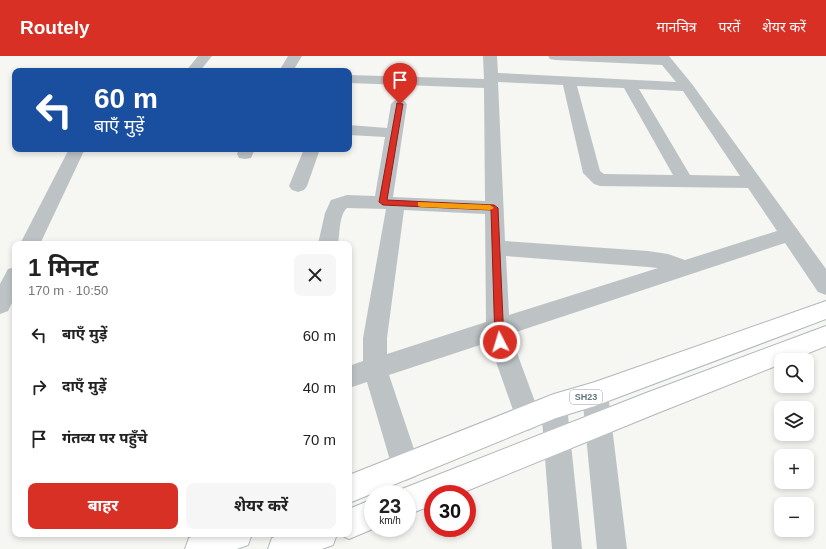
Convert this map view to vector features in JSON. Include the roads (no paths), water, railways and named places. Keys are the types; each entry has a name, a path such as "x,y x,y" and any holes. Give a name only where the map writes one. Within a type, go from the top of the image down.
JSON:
{"main road":[{"name":"SH23","path":"352,488 528,418 554,406 595,394 826,310"},
{"path":"416,497 597,424 826,336"},
{"path":"352,523 364,518"},
{"path":"200,549 230,537"},
{"path":"283,549 314,537"}],"street":[{"path":"195,68 205,56"},
{"path":"288,68 295,56"},
{"path":"490,56 498,329 500,342 528,418"},
{"path":"554,56 664,58 687,87 826,286"},
{"path":"352,79 569,81 687,87"},
{"path":"569,81 592,172 595,177 600,180 753,182"},
{"path":"629,84 685,181"},
{"path":"400,104 395,133 375,338 375,369 406,467"},
{"path":"352,130 395,133"},
{"path":"31,241 76,152"},
{"path":"298,186 311,152"},
{"path":"329,241 334,212 338,205 343,202 350,201 494,208"},
{"path":"352,376 790,234"},
{"path":"496,248 648,259 668,262 684,268"},
{"path":"0,305 12,281"},
{"path":"595,394 597,424 612,549"},
{"path":"554,406 567,549"}]}
